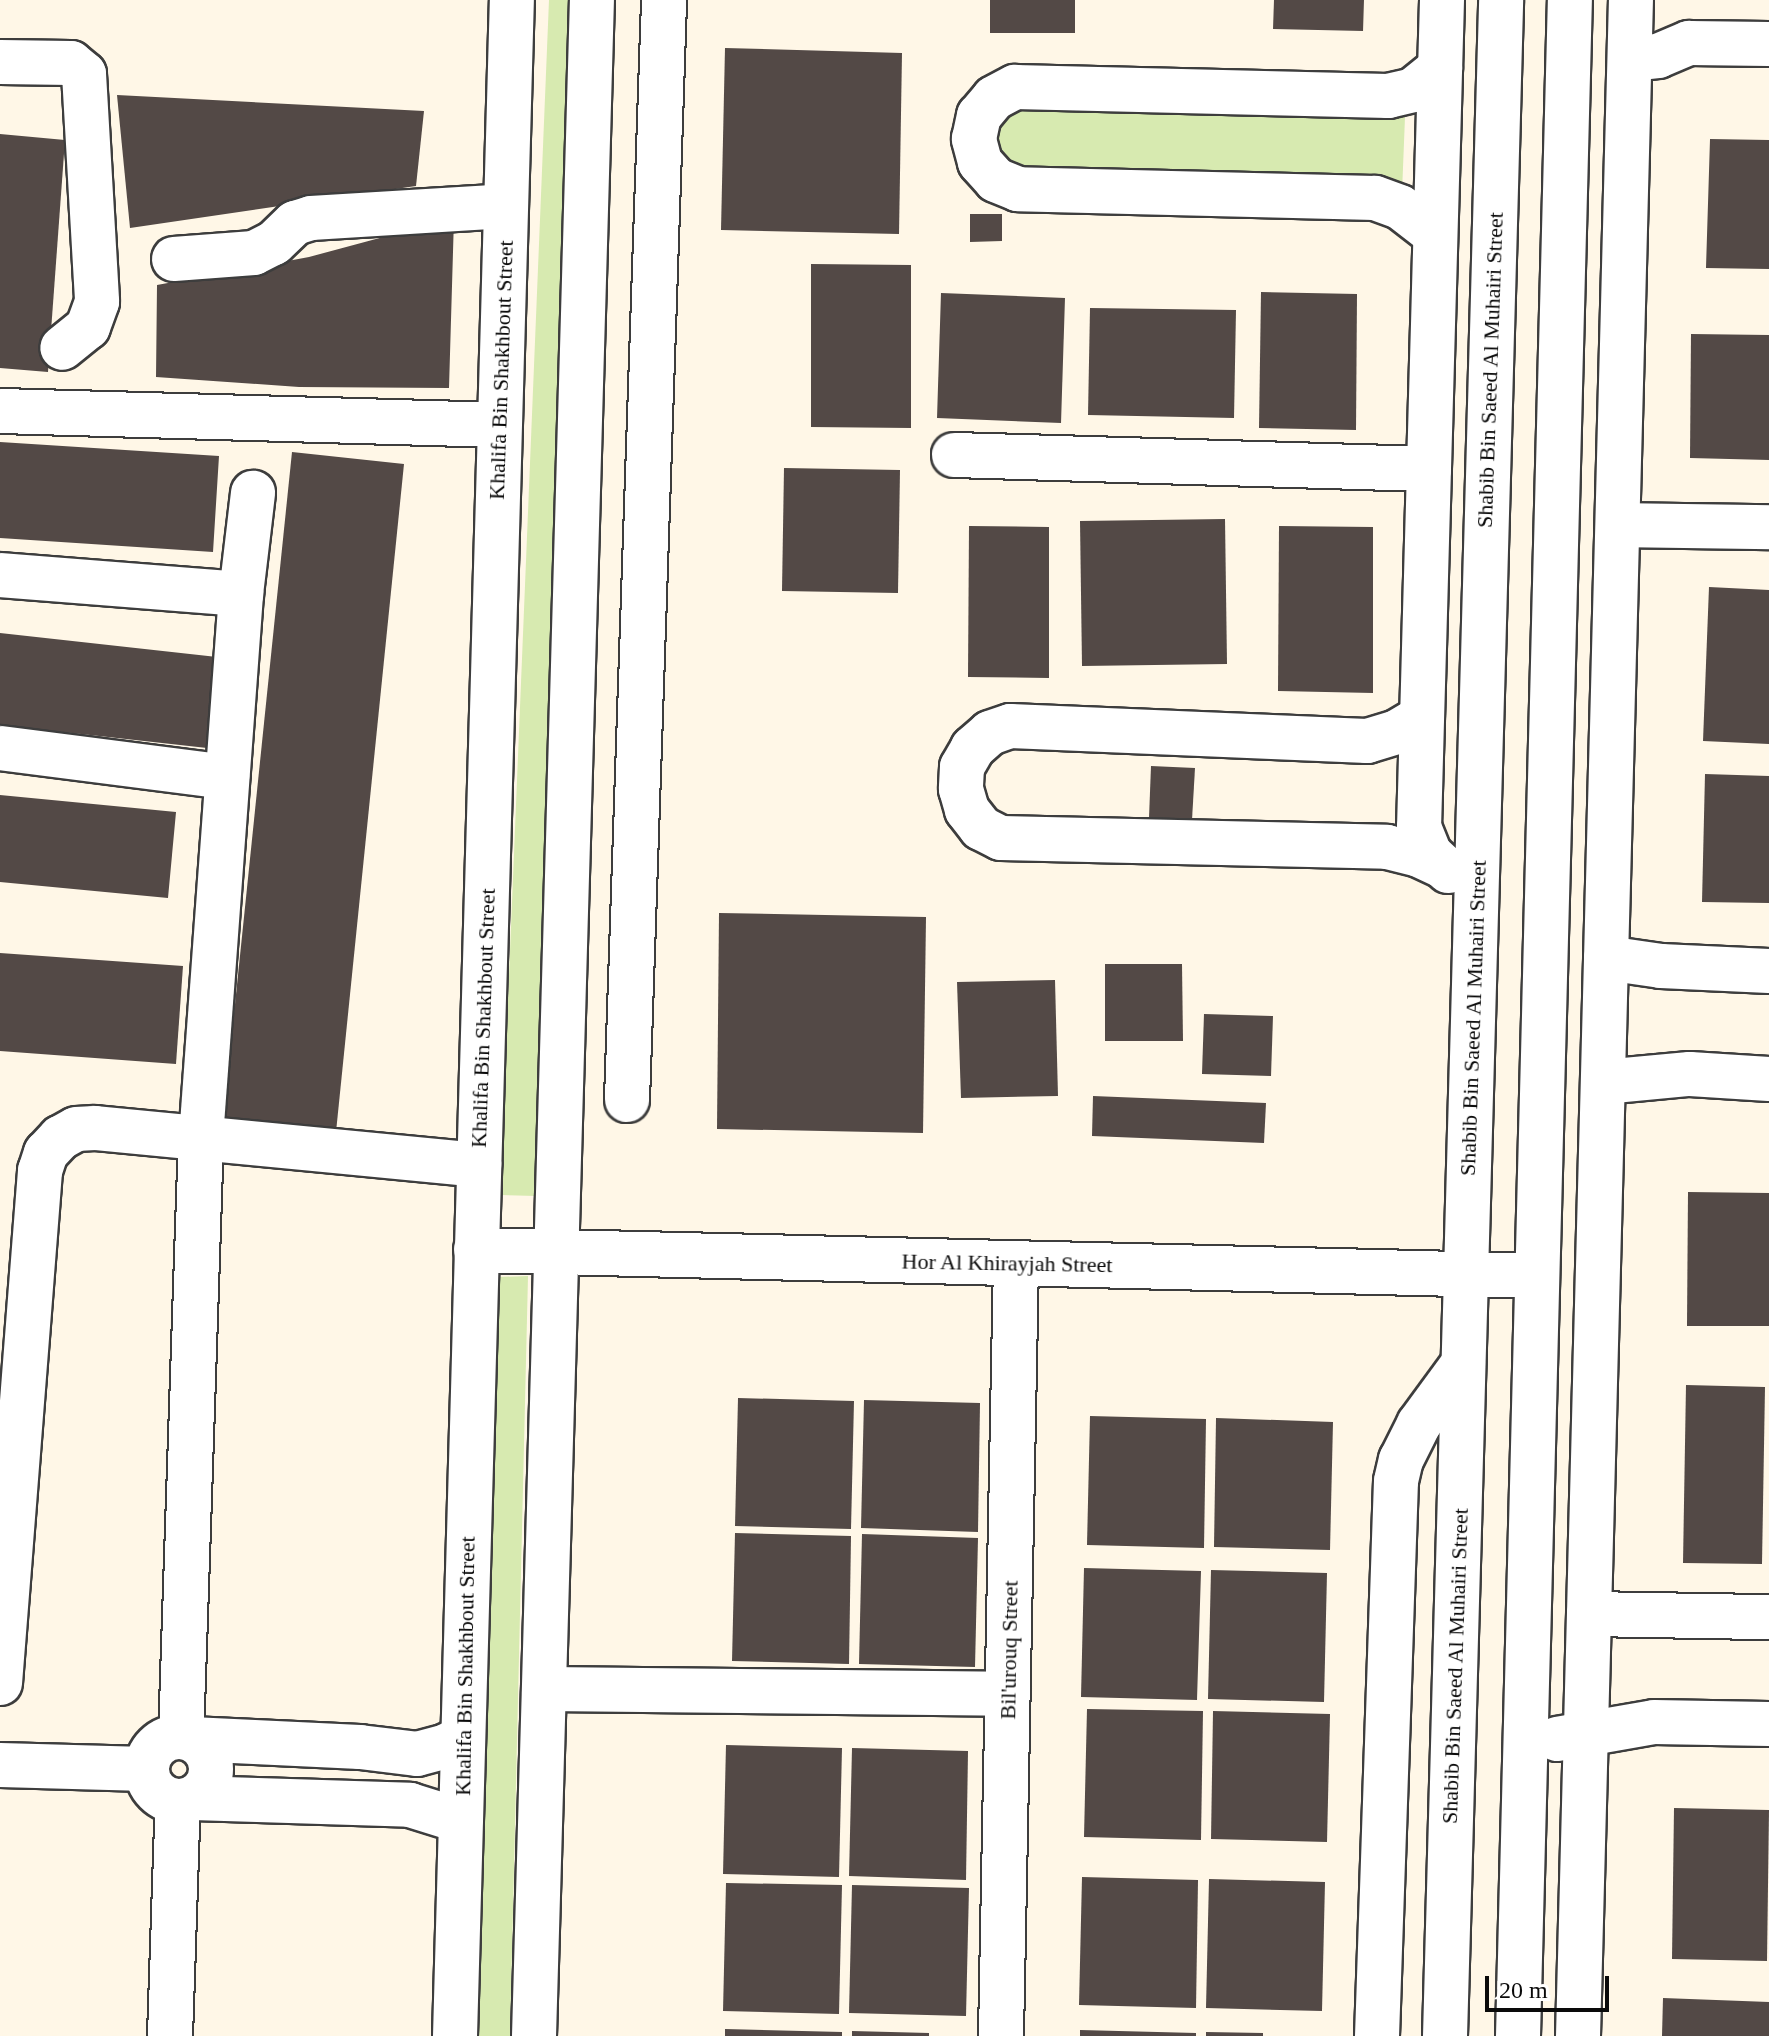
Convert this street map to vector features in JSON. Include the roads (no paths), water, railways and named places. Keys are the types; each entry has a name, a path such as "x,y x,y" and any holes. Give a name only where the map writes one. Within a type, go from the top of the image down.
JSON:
{"street":[{"name":"Khalifa Bin Shakhbout Street","path":"455,2036 512,0"},
{"path":"534,2036 592,0"},
{"path":"627,1100 664,0"},
{"path":"1442,0 1419,827 1430,854 1459,879"},
{"path":"1578,2036 1631,0"},
{"path":"1501,5 1570,4 1518,2036"},
{"name":"Shabib Bin Saeed Al Muhairi Street","path":"1445,2036 1466,1274 1459,879 1501,5"},
{"path":"1630,59 1658,56 1689,43 1769,44"},
{"path":"0,62 71,63 84,74 97,302 88,327 62,348"},
{"path":"1435,234 1400,207 1375,198 1018,189 996,180 980,162 974,139 979,116 994,98 1015,87 1388,96 1413,90 1440,68"},
{"path":"174,259 254,253 274,243 295,223 311,218 506,206"},
{"path":"0,411 499,425"},
{"path":"954,455 1429,469"},
{"path":"186,1738 201,1138 241,594 253,493"},
{"path":"1618,525 1769,527"},
{"path":"0,575 241,594"},
{"name":"Shabib Bin Saeed Al Muhairi Street","path":"1422,717 1397,732 1367,741 1010,726 990,733 973,748 962,767 961,789 967,810 981,828 1001,838 1387,847 1419,855 1459,879"},
{"path":"0,748 227,777"},
{"path":"1550,778 1611,778"},
{"path":"566,907 636,838"},
{"path":"1606,958 1661,966 1769,971"},
{"path":"1603,1082 1690,1074 1769,1079"},
{"path":"0,1683 40,1171 46,1153 60,1138 76,1129 479,1165"},
{"name":"Hor Al Khirayjah Street","path":"476,1250 1537,1276"},
{"name":"Bil'urouq Street","path":"1001,2036 1016,1264"},
{"path":"1377,2036 1396,1481 1401,1460 1419,1424 1463,1364"},
{"path":"1589,1614 1769,1617"},
{"path":"544,1689 1008,1694"},
{"path":"1525,1739 1586,1736 1654,1722 1769,1724"},
{"path":"186,1738 207,1752 212,1772 209,1783 186,1799"},
{"path":"461,1821 410,1805 162,1796 154,1789 146,1769 148,1758 161,1742 186,1738 360,1747 417,1754 462,1738"},
{"path":"0,1765 146,1769"},
{"path":"170,2036 186,1799"}]}
